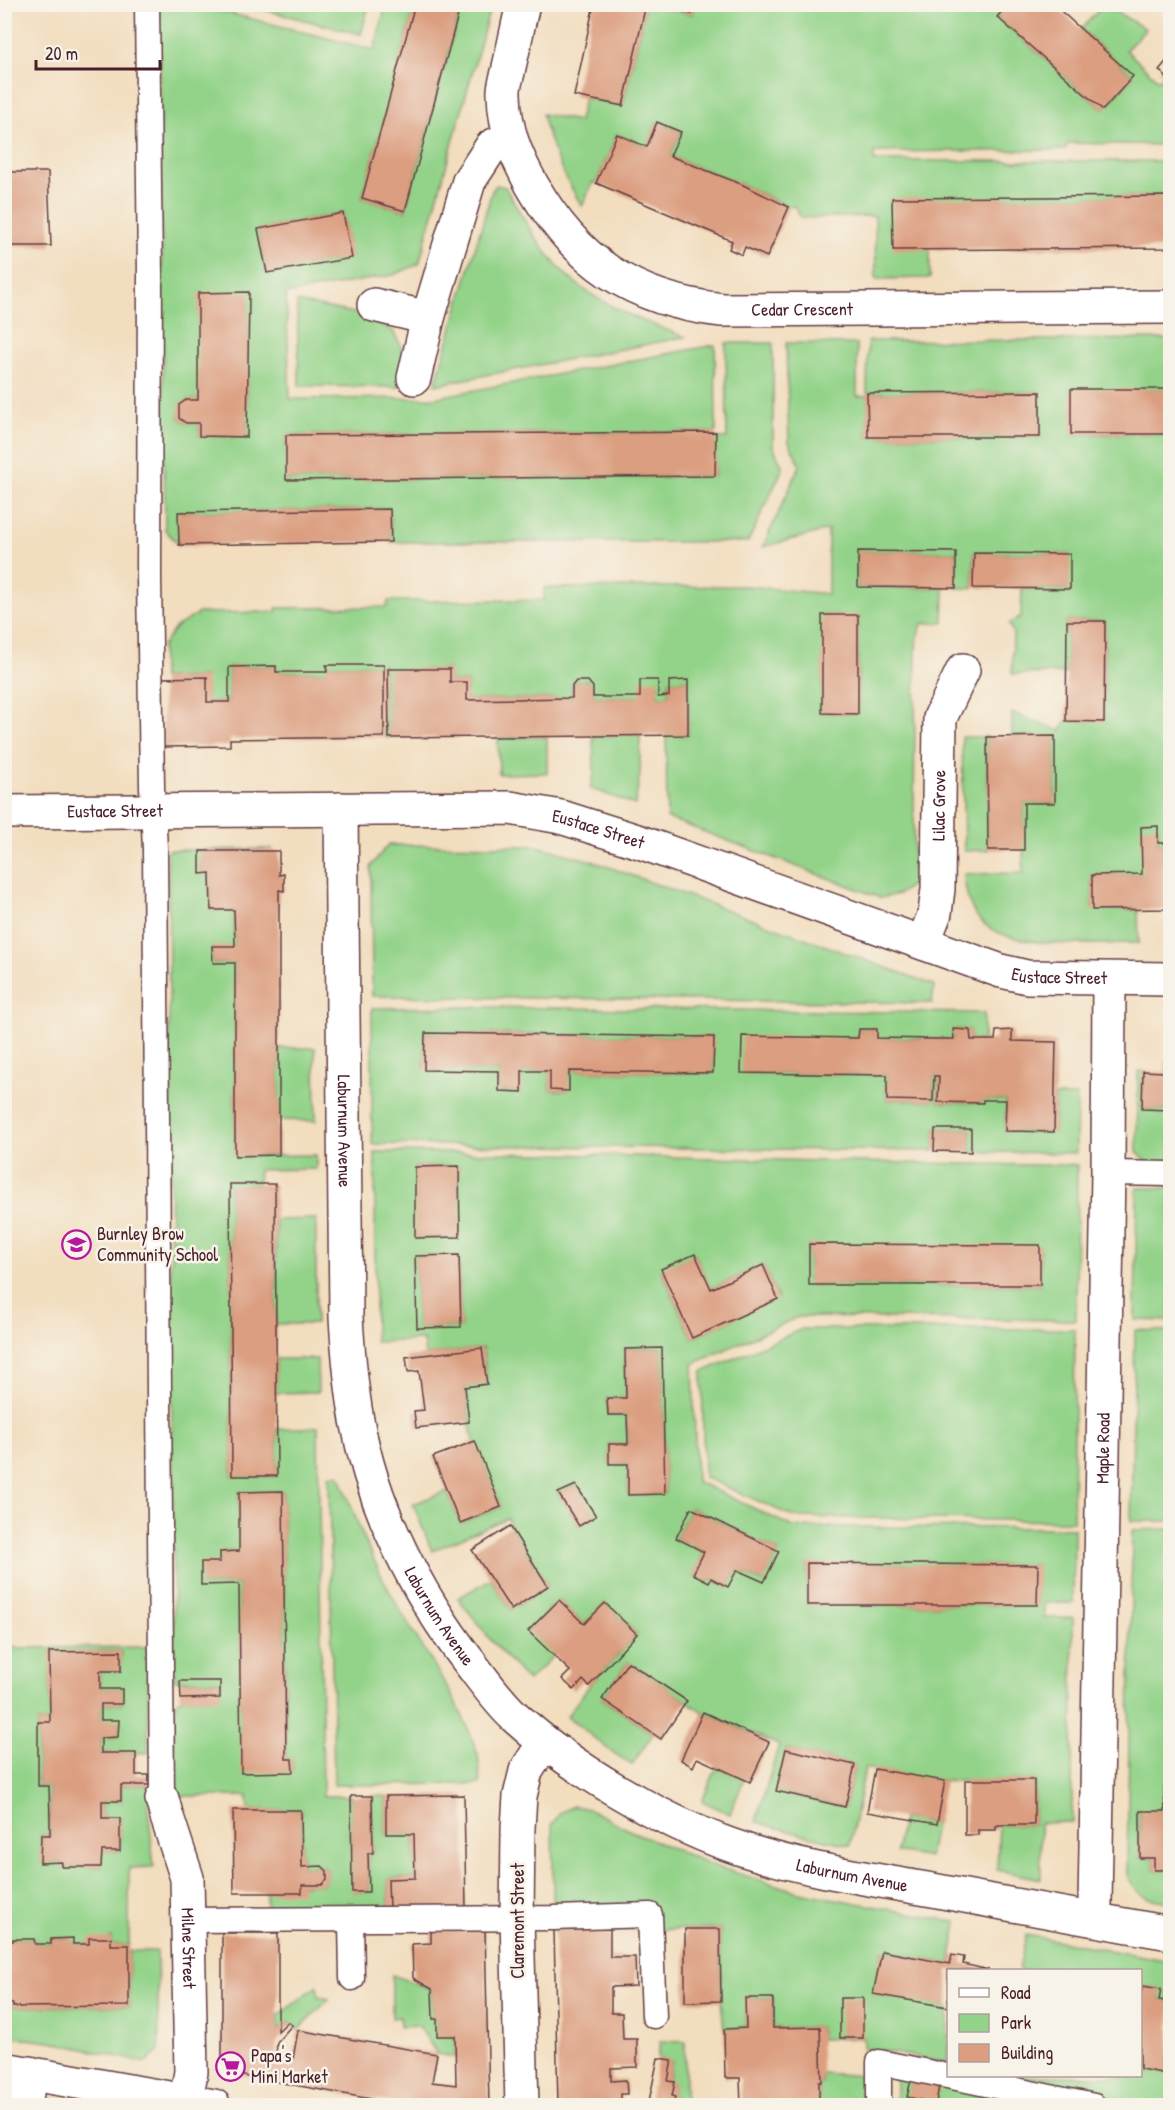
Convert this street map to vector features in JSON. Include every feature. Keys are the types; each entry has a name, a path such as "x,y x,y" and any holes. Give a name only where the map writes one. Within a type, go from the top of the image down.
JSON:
{"street":[{"name":"Cedar Crescent","path":"524,4 503,92 509,139 547,211 584,252 605,271 630,286 657,297 693,307 722,310 1170,307"},
{"path":"414,378 428,318 469,181 492,146 509,139"},
{"path":"374,305 428,318"},
{"name":"Lilac Grove","path":"923,943 935,913 938,889 940,718 963,670"},
{"name":"Eustace Street","path":"4,812 510,808 561,817 640,842 1001,971 1028,977 1170,979"},
{"name":"Laburnum Avenue","path":"342,809 348,1364 357,1423 372,1478 387,1520 421,1590 456,1644 512,1714 544,1743 601,1780 665,1817 731,1846 798,1866 1170,1933"},
{"name":"Maple Road","path":"1092,1919 1095,1869 1108,1173 1109,979"},
{"name":"Claremont Street","path":"522,2106 517,1918 520,1796 526,1771 544,1743"},
{"name":"Milne Street","path":"162,1798 187,1878 191,2072 200,2103"},
{"path":"25,2106 17,2071 200,2103"}],"lane":[{"path":"147,4 150,275 149,576 152,811 156,873 162,1798"},
{"path":"1108,1173 1170,1174"},
{"path":"189,1920 650,1915 654,2016"},
{"path":"351,1920 352,1977"},
{"path":"879,2106 879,2062 947,2076"},
{"path":"952,2077 1094,2106"}],"green space":[{"path":"646,4 692,14 694,4 1008,5 997,17 1103,110 1133,76 1081,29 1104,5 1146,29 1126,50 1158,80 1164,75 1170,81 1170,145 1069,143 1065,150 874,152 874,161 1170,161 1170,196 1001,198 930,249 930,278 876,279 875,216 801,218 795,206 789,207 741,184 670,156 681,132 657,122 647,147 617,134 596,183 593,182 582,206 558,162 542,114 579,121 584,98 623,106"},
{"path":"159,5 197,5 374,50 386,5 415,5 362,198 405,211 461,5 491,5 419,264 393,275 286,294 290,399 433,398 715,345 716,432 286,435 287,480 715,476 715,438 727,438 726,343 773,343 773,446 783,468 748,542 391,542 390,509 179,512 179,545 165,530","holes":["343,213 351,257 267,273 258,229","248,293 247,437 199,436 199,423 186,423 179,418 180,405 187,400 198,400"]},
{"path":"244,5 369,5 361,34"},
{"path":"496,185 505,187 544,250 573,281 613,307 685,337 435,385 492,191"},
{"path":"297,302 360,314 393,331 405,354 399,387 299,386"},
{"path":"1170,339 1170,389 1118,390 1072,434 1170,434 1170,843 1158,843 1158,826 1142,874 1092,875 1092,909 1138,910 1139,943 1058,944 1036,942 998,933 979,919 971,907 965,888 964,874 1023,873 1024,803 1055,803 1055,737 1012,736 1012,713 1061,731 1066,721 1104,721 1105,621 1067,621 1067,673 1012,674 1013,633 1009,624 1021,616 1022,589 1069,589 1069,554 974,553 973,588 956,588 956,552 858,551 858,587 944,588 943,623 923,623 916,644 913,884 899,894 881,898 667,818 666,735 688,735 688,680 669,681 669,696 658,697 658,680 640,697 593,697 593,687 588,681 576,681 572,686 572,698 467,700 467,682 450,682 449,669 389,670 389,738 384,737 384,665 327,665 327,672 276,672 276,666 229,667 229,702 207,702 206,677 162,678 162,646 176,627 199,613 276,612 276,608 387,607 388,601 544,600 544,588 746,586 828,594 828,530 763,547 800,465 789,442 786,343 857,344 857,396 868,396 868,437 1040,437 1040,392 867,393 868,341","holes":["823,615 858,616 858,714 822,713"]},
{"path":"640,735 640,774 635,805 590,788 594,774 593,736"},
{"path":"547,737 547,773 499,774 498,738"},
{"path":"962,737 987,737 988,850 964,851"},
{"path":"388,845 537,846 595,862 934,985 932,1003 372,996 371,866"},
{"path":"273,849 201,851 200,873 210,873 211,910 234,910 235,946 212,947 213,963 235,963 235,1156 316,1155 316,1169 259,1170 258,1184 230,1185 232,1476 277,1476 277,1429 318,1427 323,1796 351,1796 353,1892 369,1892 368,1853 373,1852 372,1796 386,1796 386,1834 414,1834 415,1878 388,1879 389,1911 266,1909 266,1893 302,1885 322,1885 327,1880 327,1871 322,1866 302,1867 301,1810 249,1810 248,1796 173,1796 175,1703 181,1699 220,1697 220,1681 174,1680 168,850","holes":["283,1491 286,1759 292,1760 293,1771 241,1736 239,1584 201,1585 220,1562 221,1552 239,1551 239,1492"]},
{"path":"478,1007 984,1013 983,1040 971,1040 970,1030 954,1029 954,1039 877,1038 876,1029 859,1029 858,1038 841,1038 742,1073 887,1075 887,1100 933,1101 934,1076 939,1076 938,1102 982,1103 983,1100 1006,1100 1005,1131 1054,1132 1055,1096 1077,1096 1076,1153 971,1152 971,1129 935,1129 934,1151 372,1144 372,1008","holes":["425,1033 713,1037 713,1073 569,1071 568,1091 550,1090 550,1071 522,1071 521,1092 499,1091 499,1071 424,1069"]},
{"path":"279,1048 315,1048 316,1121 279,1120"},
{"path":"1138,1071 1143,1071 1142,1109 1170,1110 1170,1164 1148,1163 1137,1152"},
{"path":"375,1152 1077,1165 1076,1320 798,1317 693,1364 696,1481 793,1527 1074,1528 1073,1603 1044,1603 1044,1618 1073,1618 1072,1822 1040,1823 1041,1879 997,1870 999,1825 1034,1825 1034,1780 945,1781 865,1768 850,1845 756,1822 779,1745 703,1712 628,1662 602,1699 653,1734 632,1765 567,1716 589,1686 637,1634 605,1603 584,1624 559,1600 529,1630 554,1655 528,1681 493,1643 458,1598 491,1579 511,1610 548,1586 507,1518 432,1551 413,1504 447,1491 460,1523 501,1507 471,1432 465,1387 487,1383 483,1348 425,1355 423,1340 375,1342","holes":["459,1166 459,1237 416,1238 415,1167","809,1245 1040,1246 1040,1285 809,1285","695,1254 711,1289 763,1265 778,1298 692,1338 661,1270","415,1256 459,1256 461,1327 417,1328","662,1348 665,1494 628,1495 628,1464 609,1464 609,1444 628,1444 627,1415 608,1415 607,1398 626,1398 625,1349","576,1485 595,1516 579,1526 558,1493","691,1508 779,1551 763,1582 737,1570 728,1587 711,1578 709,1582 694,1575 704,1552 676,1538","807,1564 1037,1565 1037,1605 807,1605","786,1749 855,1765 845,1807 776,1791"]},
{"path":"1137,1188 1170,1188 1170,1321 1135,1320"},
{"path":"316,1219 316,1324 276,1324 276,1220"},
{"path":"802,1329 1075,1329 1073,1521 794,1517 704,1477 702,1372"},
{"path":"1135,1330 1170,1331 1170,1521 1131,1521"},
{"path":"276,1359 317,1359 318,1392 276,1393"},
{"path":"339,1474 382,1578 449,1690 469,1731 478,1756 480,1784 334,1785 329,1476"},
{"path":"1170,1529 1170,1786 1164,1787 1165,1811 1140,1811 1140,1858 1154,1858 1154,1870 1170,1870 1170,1902 1144,1896 1135,1889 1127,1876 1132,1530"},
{"path":"149,1647 148,1753 101,1753 101,1738 118,1737 119,1721 101,1720 101,1704 122,1704 122,1689 100,1689 100,1671 121,1671 121,1651 50,1652 50,1722 38,1722 38,1786 49,1786 50,1835 41,1835 41,1863 62,1862 62,1867 101,1867 102,1851 120,1851 120,1818 102,1818 102,1801 121,1801 121,1785 148,1785 154,1867 129,1868 129,1945 111,1945 111,1938 89,1944 73,1944 72,1938 51,1939 51,1944 35,1944 34,1939 5,1941 4,1648"},
{"path":"717,1767 744,1779 730,1814 702,1801"},
{"path":"573,1806 589,1809 631,1831 717,1867 799,1892 957,1922 950,1964 882,1951 874,1994 947,2007 947,2063 863,2049 863,2038 821,2039 820,2027 773,2028 773,1998 746,1998 746,2028 724,2029 721,2001 720,1929 554,1930 552,1824 561,1812"},
{"path":"903,1818 935,1824 929,1858 896,1852"},
{"path":"1026,1935 1170,1961 1170,2002 1159,2000 1160,1989 1143,1986 1142,1990 1142,1969 1019,1969"},
{"path":"129,1951 157,1951 159,2051 146,2063 57,2043 5,2036 5,2003 13,2004 13,2007 129,2006"},
{"path":"392,1975 432,1989 433,2019 437,2019 437,2036 455,2036 455,2057 437,2054 419,2026 400,2027 400,2017 392,2018"},
{"path":"317,1986 318,1996 329,1999 298,2030 288,2022 278,2031 278,2016"},
{"path":"660,2041 685,2042 685,2105 673,2105 674,2083 668,2081 672,2061 658,2058"},
{"path":"1170,2055 1170,2105 1152,2105 1000,2077 1142,2077 1142,2069 1167,2073"},
{"path":"822,2073 864,2076 864,2105 819,2105 819,2082 822,2082"},
{"path":"896,2077 911,2080 908,2097 935,2103 939,2086 1030,2105 896,2105"}],"building":[{"path":"415,4 461,4 405,211 362,198"},
{"path":"594,4 646,4 623,106 574,96"},
{"path":"657,4 694,4 692,14"},
{"path":"1008,4 1053,4 1133,76 1103,110 997,17"},
{"path":"1170,57 1170,81 1159,70"},
{"path":"657,122 681,132 670,156 741,184 789,207 767,257 745,247 742,255 729,249 732,241 596,183 617,134 647,147"},
{"path":"4,172 48,172 51,246 4,246"},
{"path":"1170,196 1170,248 893,250 892,198"},
{"path":"343,213 352,258 267,273 258,229"},
{"path":"249,292 247,437 199,436 199,423 186,423 179,418 179,405 186,400 198,400 198,293"},
{"path":"1071,389 1170,389 1170,434 1071,434"},
{"path":"1040,392 1040,437 868,437 867,393"},
{"path":"716,432 715,476 286,480 286,435"},
{"path":"390,509 391,542 179,545 178,512"},
{"path":"858,551 956,552 956,588 858,587"},
{"path":"974,553 1070,554 1070,589 973,588"},
{"path":"822,615 858,615 858,714 822,713"},
{"path":"1067,621 1105,621 1104,722 1066,721"},
{"path":"326,665 384,665 384,737 230,739 230,746 163,747 162,678 207,677 207,702 229,702 229,667 276,666 276,672 327,672"},
{"path":"388,669 450,669 450,682 467,682 467,700 572,698 572,686 576,681 588,681 593,687 593,697 640,697 640,680 658,680 658,697 669,696 669,681 688,680 688,735 389,738"},
{"path":"1055,736 1055,803 1024,803 1024,850 988,850 987,737"},
{"path":"1158,826 1158,843 1170,843 1170,909 1092,910 1092,875 1142,874 1141,827"},
{"path":"200,851 279,851 279,875 284,874 284,891 279,890 279,1155 235,1156 235,963 213,963 212,946 235,946 234,910 211,910 210,873 200,874"},
{"path":"859,1029 877,1029 877,1038 937,1039 954,1039 953,1029 970,1030 971,1040 995,1040 996,1031 1012,1030 1012,1041 1056,1042 1054,1132 1005,1131 1006,1100 983,1100 983,1103 938,1102 939,1076 934,1076 933,1101 887,1100 887,1075 741,1073 742,1036 858,1038"},
{"path":"425,1033 714,1037 713,1073 569,1071 569,1091 550,1090 550,1071 522,1071 522,1092 499,1091 499,1071 424,1070"},
{"path":"1165,1061 1170,1061 1170,1110 1142,1109 1143,1071 1165,1072"},
{"path":"935,1129 971,1129 971,1152 934,1151"},
{"path":"459,1166 460,1237 415,1238 415,1167"},
{"path":"230,1184 275,1184 277,1476 232,1476"},
{"path":"809,1244 1040,1245 1040,1285 809,1285"},
{"path":"695,1254 711,1289 763,1265 778,1299 692,1338 661,1269"},
{"path":"459,1255 461,1327 417,1328 415,1256"},
{"path":"482,1348 487,1384 465,1387 469,1422 416,1428 414,1411 424,1410 419,1371 408,1372 406,1357"},
{"path":"662,1348 665,1494 628,1495 628,1464 609,1464 609,1444 628,1444 627,1415 608,1415 607,1398 626,1398 625,1349"},
{"path":"475,1441 501,1507 460,1523 433,1457"},
{"path":"576,1485 596,1516 579,1526 558,1493"},
{"path":"283,1491 286,1759 292,1759 293,1772 241,1773 239,1584 201,1585 201,1562 220,1562 220,1552 239,1551 239,1492"},
{"path":"691,1508 779,1551 764,1582 737,1570 728,1587 711,1578 709,1582 693,1574 704,1552 676,1538"},
{"path":"510,1526 548,1586 511,1610 472,1550"},
{"path":"807,1563 1038,1565 1037,1605 807,1605"},
{"path":"559,1600 584,1624 605,1603 637,1634 589,1686 583,1680 574,1690 562,1679 570,1671 528,1631"},
{"path":"121,1651 121,1671 100,1671 100,1689 122,1689 122,1704 101,1704 101,1720 119,1720 118,1737 101,1738 101,1753 136,1753 136,1775 149,1775 149,1785 121,1785 121,1801 102,1801 102,1818 120,1818 120,1851 102,1851 101,1867 62,1867 62,1862 40,1863 41,1835 50,1835 49,1786 38,1786 38,1722 50,1722 49,1652"},
{"path":"628,1662 687,1701 661,1739 602,1699"},
{"path":"180,1681 220,1681 220,1698 181,1699"},
{"path":"703,1712 769,1742 750,1782 697,1758 693,1767 681,1760"},
{"path":"786,1749 855,1765 845,1807 776,1791"},
{"path":"875,1769 945,1781 937,1824 867,1812"},
{"path":"965,1780 1034,1780 1034,1825 999,1825 996,1826 996,1830 978,1830 978,1835 965,1835"},
{"path":"1164,1786 1170,1786 1170,1870 1154,1870 1154,1858 1140,1858 1140,1811 1165,1811"},
{"path":"464,1795 466,1910 389,1911 388,1879 415,1878 414,1834 386,1834 386,1796"},
{"path":"351,1796 372,1796 373,1853 368,1853 369,1892 352,1892"},
{"path":"233,1810 301,1810 302,1867 322,1866 327,1871 327,1880 322,1885 302,1885 302,1893 234,1893"},
{"path":"485,1929 489,2106 410,2106 222,2072 222,1933 278,1933 278,2031 288,2022 292,2025 277,2042 276,2056 293,2059 298,2030 437,2054 432,2082 456,2085 455,2036 437,2036 437,2019 433,2019 432,1989 413,1978 412,1944 431,1943 431,1931"},
{"path":"610,1929 610,1957 635,1957 636,1986 611,1987 611,2013 622,2013 623,2039 637,2039 637,2067 611,2068 611,2081 626,2080 627,2094 621,2094 621,2106 558,2106 554,1930"},
{"path":"685,1929 720,1929 721,2001 685,2002"},
{"path":"73,1938 73,1944 89,1944 89,1938 111,1938 111,1945 129,1945 129,2006 13,2007 13,2004 4,2003 4,1941 34,1939 35,1944 51,1944 51,1939"},
{"path":"882,1951 950,1964 952,1955 964,1957 963,1964 985,1969 947,1969 947,2007 873,1994"},
{"path":"1143,1986 1161,1989 1159,2000 1170,2002 1170,2055 1167,2074 1142,2069"},
{"path":"745,1998 773,1998 773,2028 820,2027 822,2082 819,2082 819,2106 741,2106 740,2078 725,2078 724,2029 746,2028"},
{"path":"840,1998 863,1998 863,2038 840,2038"},
{"path":"658,2058 672,2060 668,2081 675,2082 672,2096 675,2097 673,2106 648,2106"},
{"path":"911,2080 939,2086 936,2103 907,2097"}],"place":[{"name":"Burnley Brow Community School","path":"76,1244"},
{"name":"Papa's Mini Market","path":"230,2066"}]}
